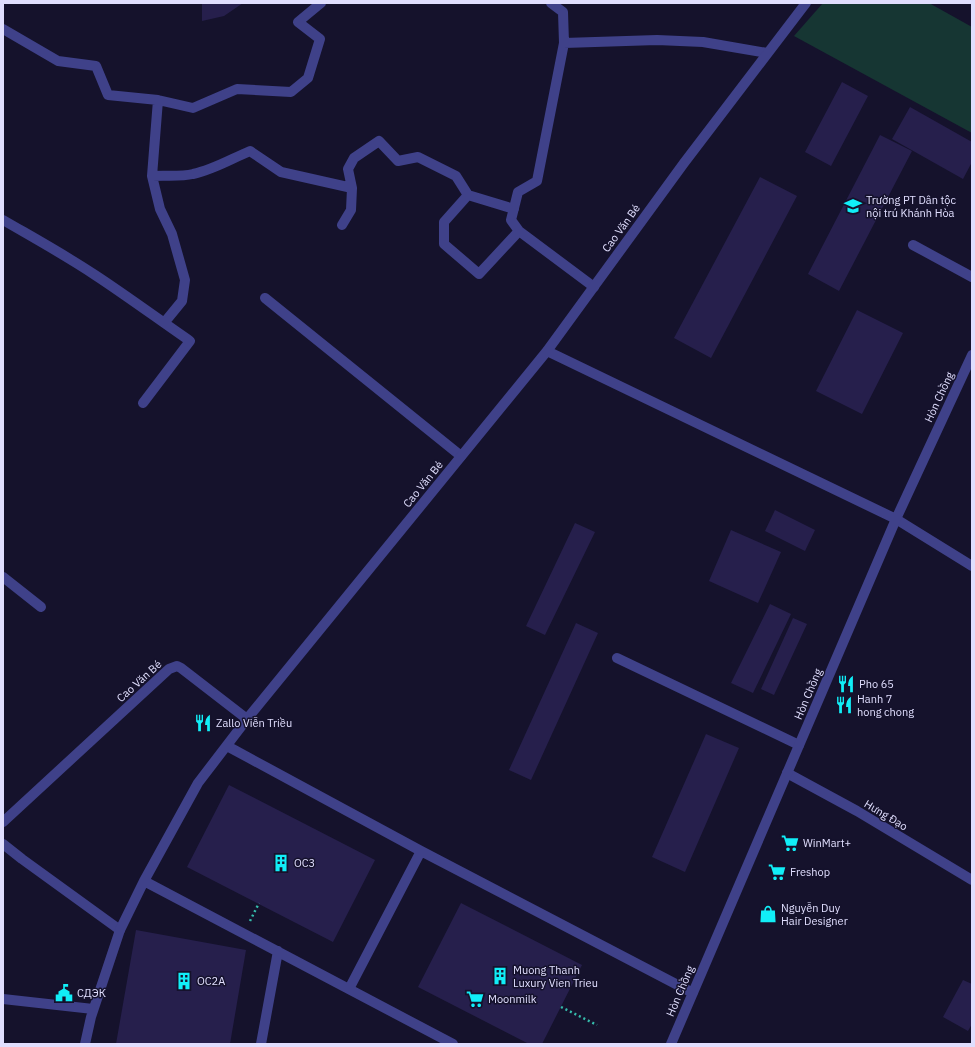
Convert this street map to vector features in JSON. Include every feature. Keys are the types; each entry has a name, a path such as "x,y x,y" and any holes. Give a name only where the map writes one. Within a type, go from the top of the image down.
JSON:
{"street":[{"path":"3,29 58,61 96,66 108,95 158,100 192,108 237,89 291,92 308,78 320,39 298,22 321,3"},
{"path":"551,3 563,12 564,43 537,181 518,192 511,220 518,231 594,286"},
{"name":"Cao Văn Bé","path":"3,822 169,668 177,666 181,668 247,719 547,351 684,163 806,3"},
{"path":"564,43 657,40 703,42 767,53"},
{"path":"158,100 152,176 160,209 172,234 186,280 182,301 164,323"},
{"path":"342,225 351,210 352,188 348,169 354,158 379,140 398,161 418,157 456,176 468,195 514,210"},
{"path":"152,176 192,175 250,151 281,172 352,188"},
{"path":"468,195 444,222 444,244 479,274 518,231"},
{"path":"3,220 95,275 190,341 143,403"},
{"path":"912,245 972,277"},
{"path":"265,298 461,456"},
{"path":"547,351 896,519 972,566"},
{"name":"Hòn Chồng","path":"671,1044 896,519 972,355"},
{"path":"3,577 41,607"},
{"path":"617,658 799,745"},
{"path":"85,1044 94,1009 120,930 144,881 198,782 247,719"},
{"path":"227,746 421,851 693,993"},
{"name":"Hưng Đạo","path":"787,773 857,811 972,880"},
{"path":"3,844 120,930"},
{"path":"349,989 421,851"},
{"path":"144,881 453,1044"},
{"path":"261,1044 278,952"},
{"path":"3,999 94,1009"}],"path":[{"path":"561,1007 597,1025"}],"green space":[{"path":"823,3 929,3 972,27 972,133 794,36"}],"building":[{"path":"202,3 243,3 224,16 202,21"},
{"path":"842,82 868,96 831,166 805,152"},
{"path":"910,107 972,142 972,162 963,179 892,139"},
{"path":"880,135 912,151 839,291 808,274"},
{"path":"760,177 797,196 711,358 674,338"},
{"path":"857,310 903,333 862,414 816,391"},
{"path":"775,510 815,530 805,551 765,531"},
{"path":"575,523 595,532 545,635 526,626"},
{"path":"731,530 781,552 758,603 709,581"},
{"path":"770,604 791,614 753,693 731,683"},
{"path":"793,618 807,624 774,695 761,689"},
{"path":"576,623 598,633 531,780 509,770"},
{"path":"706,734 739,748 685,872 652,857"},
{"name":"OC3","path":"229,785 375,860 333,942 187,867"},
{"name":"Muong Thanh Luxury Vien Trieu","path":"461,903 582,965 542,1044 529,1044 418,987"},
{"name":"OC2A","path":"136,930 246,950 230,1044 116,1044"},
{"path":"963,980 972,984 972,1024 968,1031 943,1017"}],"place":[{"name":"Trường PT Dân tộc nội trú Khánh Hòa","path":"853,206"},
{"name":"Pho 65","path":"846,684"},
{"name":"Hanh 7 hong chong","path":"844,705"},
{"name":"Zallo Viễn Triều","path":"203,723"},
{"name":"WinMart+","path":"790,843"},
{"name":"OC3","path":"281,863"},
{"name":"Freshop","path":"777,872"},
{"name":"Nguyễn Duy Hair Designer","path":"768,914"},
{"name":"Muong Thanh Luxury Vien Trieu","path":"500,976"},
{"name":"OC2A","path":"184,981"},
{"name":"СДЭК","path":"64,993"},
{"name":"Moonmilk","path":"475,999"}]}
